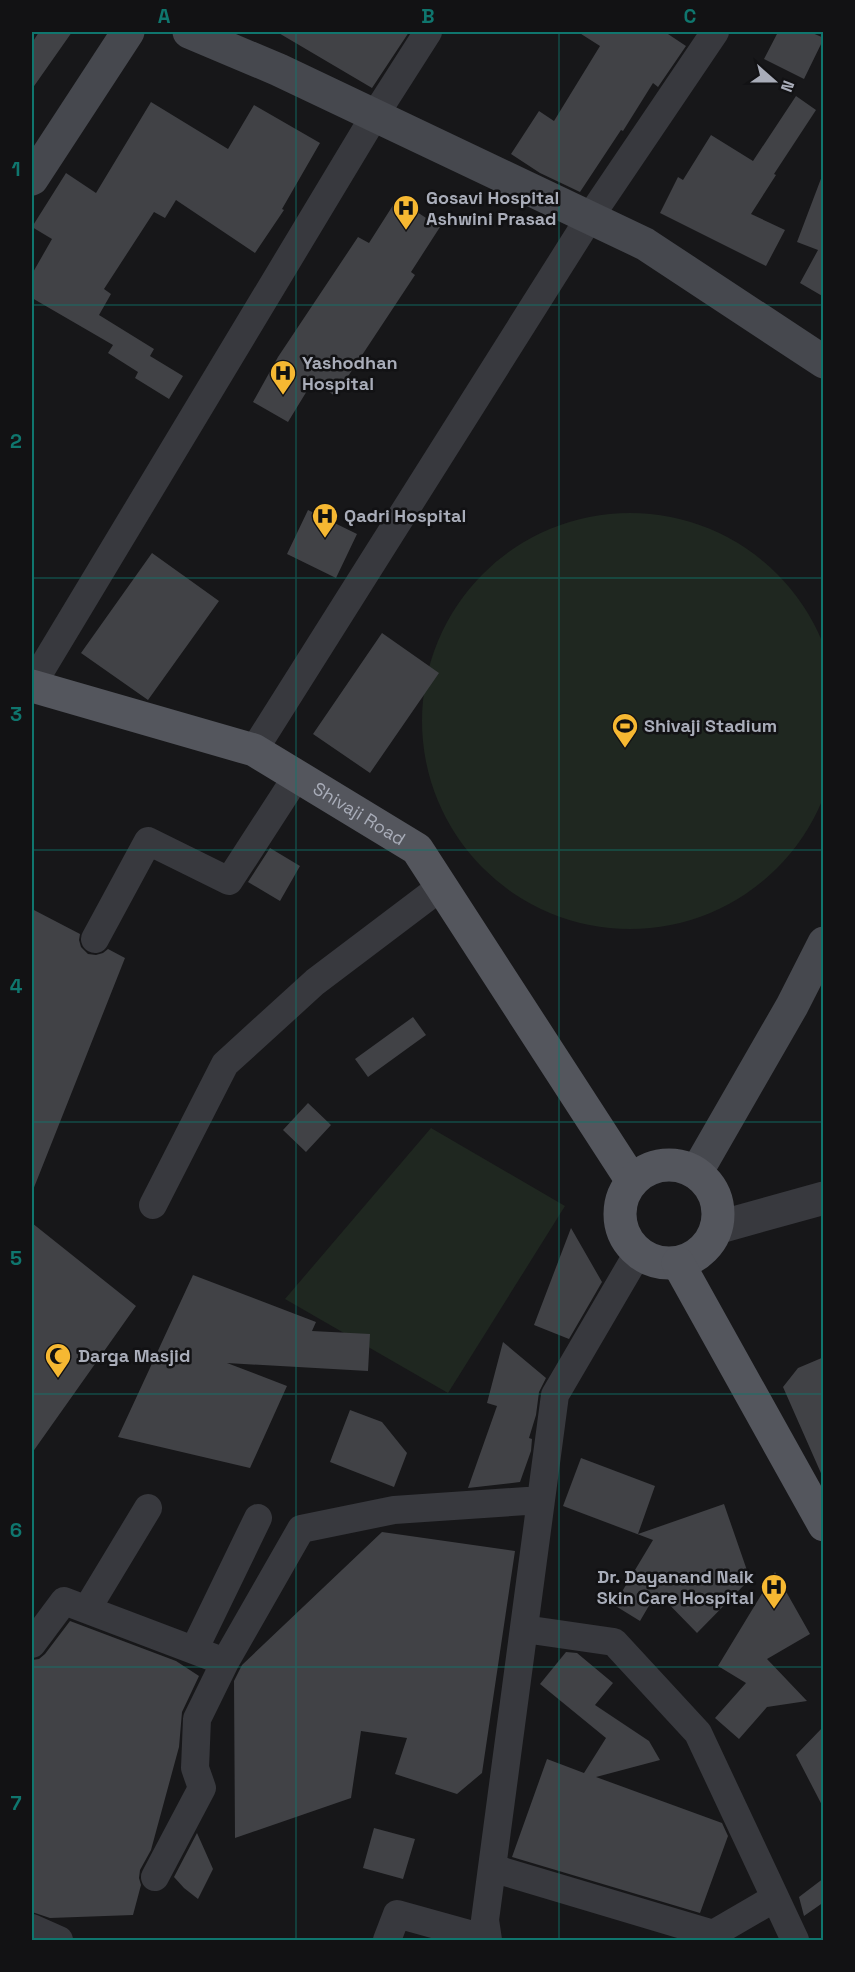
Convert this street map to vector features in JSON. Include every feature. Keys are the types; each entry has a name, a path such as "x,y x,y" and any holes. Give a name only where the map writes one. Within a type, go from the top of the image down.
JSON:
{"main road":[{"path":"32,179 128,32"},
{"path":"189,32 279,70 645,244 823,360"},
{"name":"Shivaji Road","path":"32,686 254,750 417,849 632,1181"},
{"path":"696,1173 792,1006 824,943"},
{"path":"663,1165 684,1167 706,1181 717,1203 716,1228 711,1240 702,1251 678,1263 657,1262 639,1254 629,1244 620,1219 622,1199 632,1181 643,1172 663,1165"},
{"path":"678,1263 824,1525"}],"street":[{"path":"32,686 375,115 428,32"},
{"path":"254,750 590,218 715,32"},
{"path":"95,939 148,842 229,881 297,776"},
{"path":"153,1205 225,1064 315,982 442,886"},
{"path":"716,1228 824,1198"},
{"path":"387,1941 397,1914 488,1940 485,1920 555,1395 639,1254"},
{"path":"155,1878 202,1788 195,1768 197,1719 225,1662 301,1529 394,1510 541,1500"},
{"path":"87,1610 148,1508"},
{"path":"194,1650 258,1518"},
{"path":"32,1644 64,1600 225,1662"},
{"path":"524,1629 614,1642 698,1733 795,1941"},
{"path":"492,1868 713,1934 775,1898"},
{"path":"32,1928 59,1941"}],"shaded area":[{"name":"Shivaji Stadium","path":"630,513 671,517 710,529 745,548 777,574 803,606 822,641 834,680 838,721 834,762 822,801 803,836 777,868 745,894 710,913 671,925 630,929 589,925 550,913 515,894 483,868 457,836 438,801 426,762 422,721 426,680 438,641 457,606 483,574 515,548 550,529 589,517"},
{"path":"431,1128 565,1206 448,1393 285,1299"}],"building":[{"path":"39,32 72,32 32,89 32,43"},
{"path":"277,32 409,32 372,88"},
{"path":"578,32 665,32 686,46 658,87 653,83 580,192 540,173 511,154 539,111 554,121 600,46"},
{"path":"778,32 810,32 824,38 804,79 764,59"},
{"path":"796,96 816,110 751,214 785,230 766,266 660,213 678,177 683,180 711,135 753,161"},
{"path":"151,102 228,149 254,105 320,143 282,209 284,210 255,253 176,200 165,218 154,212 104,289 111,294 99,315 154,349 150,356 183,376 169,399 135,378 138,372 108,353 113,345 32,298 32,274 52,239 32,227 66,173 96,193"},
{"path":"822,176 824,176 824,297 800,283 818,250 797,242"},
{"path":"397,199 440,227 411,272 415,275 335,396 313,381 288,422 253,402 278,357 358,237 369,243"},
{"path":"308,510 357,534 336,578 287,554"},
{"path":"152,553 219,601 148,700 81,653"},
{"path":"382,633 439,673 370,773 313,734"},
{"path":"270,848 300,866 280,901 248,882"},
{"path":"32,909 80,934 81,947 88,954 96,955 108,949 125,958 33,1190"},
{"path":"413,1017 426,1035 368,1077 355,1059"},
{"path":"308,1103 331,1125 306,1152 283,1130"},
{"name":"Darga Masjid","path":"32,1223 136,1306 32,1453"},
{"path":"571,1228 602,1282 569,1339 534,1325"},
{"path":"193,1275 316,1322 312,1331 370,1334 368,1371 227,1363 287,1386 250,1468 118,1437"},
{"path":"503,1342 546,1378 539,1392 536,1415 529,1438 532,1439 531,1451 520,1482 468,1488 497,1406 487,1403"},
{"path":"824,1357 824,1480 783,1387 798,1368"},
{"path":"350,1410 382,1422 407,1453 394,1487 330,1462"},
{"path":"581,1458 655,1486 638,1534 724,1504 750,1579 697,1633 657,1592 640,1621 614,1605 653,1540 563,1506"},
{"path":"382,1532 515,1551 482,1773 457,1794 395,1774 407,1738 361,1731 351,1798 235,1838 234,1681 242,1665"},
{"path":"775,1572 810,1634 767,1659 807,1701 767,1707 739,1739 715,1718 746,1683 718,1666"},
{"path":"70,1621 176,1661 199,1676 182,1712 179,1747 151,1850 140,1870 141,1885 133,1915 50,1918 32,1912 32,1660 39,1659 45,1654"},
{"path":"566,1652 577,1653 613,1683 595,1705 649,1741 660,1760 596,1777 722,1823 728,1836 700,1913 512,1857 547,1759 584,1773 606,1738 540,1684"},
{"path":"824,1726 824,1809 796,1755"},
{"path":"374,1828 415,1839 403,1879 363,1868"},
{"path":"197,1833 213,1869 198,1899 174,1877"},
{"path":"824,1878 824,1902 804,1916 799,1897"}],"place":[{"name":"Gosavi Hospital Ashwini Prasad","path":"406,231"},
{"name":"Yashodhan Hospital","path":"283,396"},
{"name":"Qadri Hospital","path":"325,539"},
{"name":"Shivaji Stadium","path":"625,749"},
{"name":"Darga Masjid","path":"58,1379"},
{"name":"Dr. Dayanand Naik Skin Care Hospital","path":"774,1610"}]}
